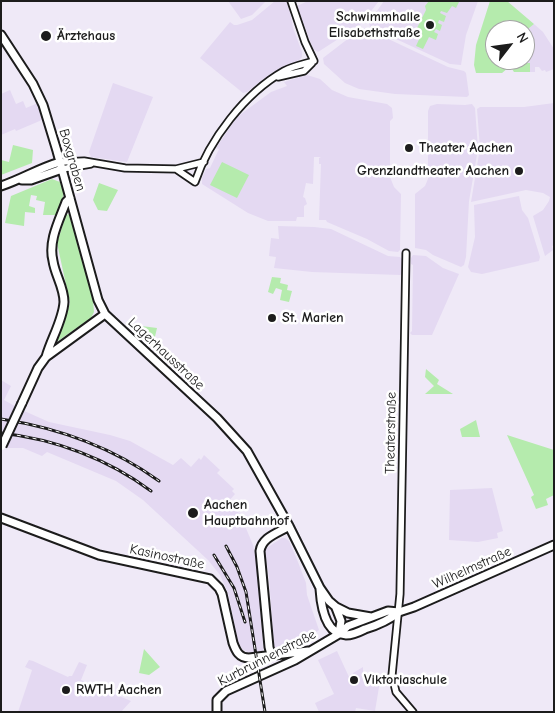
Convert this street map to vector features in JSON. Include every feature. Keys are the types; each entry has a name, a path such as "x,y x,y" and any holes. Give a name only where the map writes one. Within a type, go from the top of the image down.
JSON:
{"main road":[{"name":"Boxgraben","path":"1,35 38,95 50,125 98,300"},
{"path":"1,186 21,180 29,174 61,165"},
{"path":"2,447 38,368 46,356 60,319 64,304 62,285 52,262 53,238 66,202 70,198"},
{"name":"Lagerhausstraße","path":"98,300 106,314 223,424 247,451 289,526 320,588"},
{"path":"46,356 106,314"},
{"name":"Kasinostraße","path":"1,518 99,555 210,579 222,594 233,643 238,653 246,658 309,651"},
{"path":"271,655 260,551 264,540 289,526"},
{"name":"Wilhelmstraße","path":"399,612 414,608 554,545"},
{"path":"320,588 336,607 341,621 339,634 334,631 327,621 321,604 320,588"},
{"path":"336,607 348,613 371,617"},
{"name":"Kurbrunnenstraße","path":"217,712 217,700 226,691 282,666 339,634 348,626 388,611 399,612"},
{"name":"Kurbrunnenstraße","path":"339,634 351,634 382,624 399,612"}],"street":[{"path":"176,169 196,182 204,162 222,131 234,115 257,91 286,70 314,61 305,42 291,1"},
{"path":"61,165 75,160 125,168 176,169 204,162"},
{"name":"Theaterstraße","path":"406,254 399,612 392,675 396,692 413,712"}],"shaded area":[{"path":"228,1 266,1 252,15 241,19"},
{"path":"275,1 288,1 293,28 302,57 273,72 243,93 200,58 230,22 237,25 252,20"},
{"path":"308,1 379,1 360,25 318,52 313,49 297,6"},
{"path":"384,1 478,1 466,35 461,65 450,64 370,27 369,22"},
{"path":"535,25 543,32 554,49 554,69 546,72 545,70 542,71 539,67 535,67"},
{"path":"362,28 448,67 464,71 466,73 469,95 467,97 395,94 359,89 345,83 324,64 323,58"},
{"path":"307,75 320,79 332,90 348,97 387,104 392,108 393,118 390,121 390,177 394,187 401,194 400,250 398,252 389,251 326,220 319,220 321,164 319,164 319,158 321,157 314,157 313,184 306,183 303,197 307,204 304,206 304,217 297,217 296,221 268,221 248,213 202,184 202,178 206,169 210,168 219,149 216,148 237,117 271,92 287,86 284,82"},
{"path":"113,83 153,97 127,162 91,157 89,152"},
{"path":"10,90 16,104 23,101 26,108 38,103 42,120 1,135 1,94"},
{"path":"554,103 554,245 552,246 553,250 545,256 533,216 543,210 550,197 543,193 526,190 471,202 480,148 477,109 480,107 524,107"},
{"path":"437,104 472,104 475,108 478,149 469,201 466,257 464,265 461,267 426,250 415,248 415,194 425,186 428,179 428,111 430,106"},
{"path":"519,196 522,210 528,218 540,257 539,261 482,274 471,272 468,267 475,237 474,205"},
{"path":"278,226 331,229 388,256 400,257 402,259 402,274 312,272 274,268 276,257 269,256 271,238 279,239"},
{"path":"413,255 426,256 443,268 459,274 432,335 412,335 410,333 412,331 413,265 411,264 411,258"},
{"path":"1,380 11,386 4,400 49,422 130,441 173,465 181,458 191,467 199,458 201,460 204,455 220,470 217,473 234,489 232,491 235,494 228,502 240,514 253,545 259,577 263,651 249,653 242,649 238,641 228,593 220,575 208,560 143,500 116,481 47,452 42,456 23,448 1,446"},
{"path":"492,488 503,531 497,533 498,538 478,542 449,540 450,490"},
{"path":"282,538 289,541 298,562 319,630 303,642 279,651 275,649 274,645 265,549"},
{"name":"Viktoriaschule","path":"337,651 349,677 352,678 353,673 363,667 363,672 381,675 375,711 356,708 355,712 319,712 315,703 334,694 318,660"},
{"name":"RWTH Aachen","path":"29,660 68,677 72,676 79,662 87,665 81,680 131,701 121,712 18,712 32,670 25,667"}],"green space":[{"name":"Schwimmhalle Elisabethstraße","path":"429,1 459,2 456,8 452,6 447,13 441,11 440,13 446,16 444,22 439,20 438,23 442,25 440,31 436,29 434,32 438,34 436,40 429,37 423,49 416,46 422,33 416,30 426,10 425,6"},
{"path":"490,1 507,1 529,20 485,20 485,70 506,70 502,73 476,73 474,65 476,45"},
{"path":"513,70 530,70 530,72 514,72"},
{"path":"13,145 33,150 32,163 1,175 1,160 9,162"},
{"path":"222,162 249,175 237,198 210,185"},
{"path":"52,179 60,182 64,194 56,215 43,215 45,202 36,200 37,196 31,195 29,206 35,208 35,213 25,212 24,226 5,223 11,196"},
{"path":"99,183 118,190 107,211 98,210 93,200"},
{"path":"69,214 93,300 94,312 91,318 56,341 64,324 70,303 57,243 66,215"},
{"path":"272,277 281,278 280,283 288,285 287,290 292,291 289,302 280,300 282,290 276,288 273,294 268,292"},
{"path":"126,324 157,328 153,345 149,346"},
{"path":"426,369 439,380 437,384 453,394 425,394 434,386 425,377"},
{"path":"476,420 480,437 462,437 460,429"},
{"path":"507,435 554,450 554,495 546,499 548,505 536,509 531,497 534,495"},
{"path":"144,649 160,667 149,675 139,673"}],"railway":[{"path":"1,419 44,428 84,441 123,458 159,481"},
{"path":"1,433 41,440 80,452 117,469 151,491"},
{"path":"226,546 237,567 246,592 265,712"},
{"path":"214,555 234,588 245,622"}],"place":[{"name":"Schwimmhalle Elisabethstraße","path":"430,25"},
{"name":"Ärztehaus","path":"46,36"},
{"name":"Theater Aachen","path":"409,148"},
{"name":"Grenzlandtheater Aachen","path":"519,171"},
{"name":"St. Marien","path":"272,318"},
{"name":"Aachen Hauptbahnhof","path":"193,513"},
{"name":"Viktoriaschule","path":"354,680"},
{"name":"RWTH Aachen","path":"66,690"}]}
